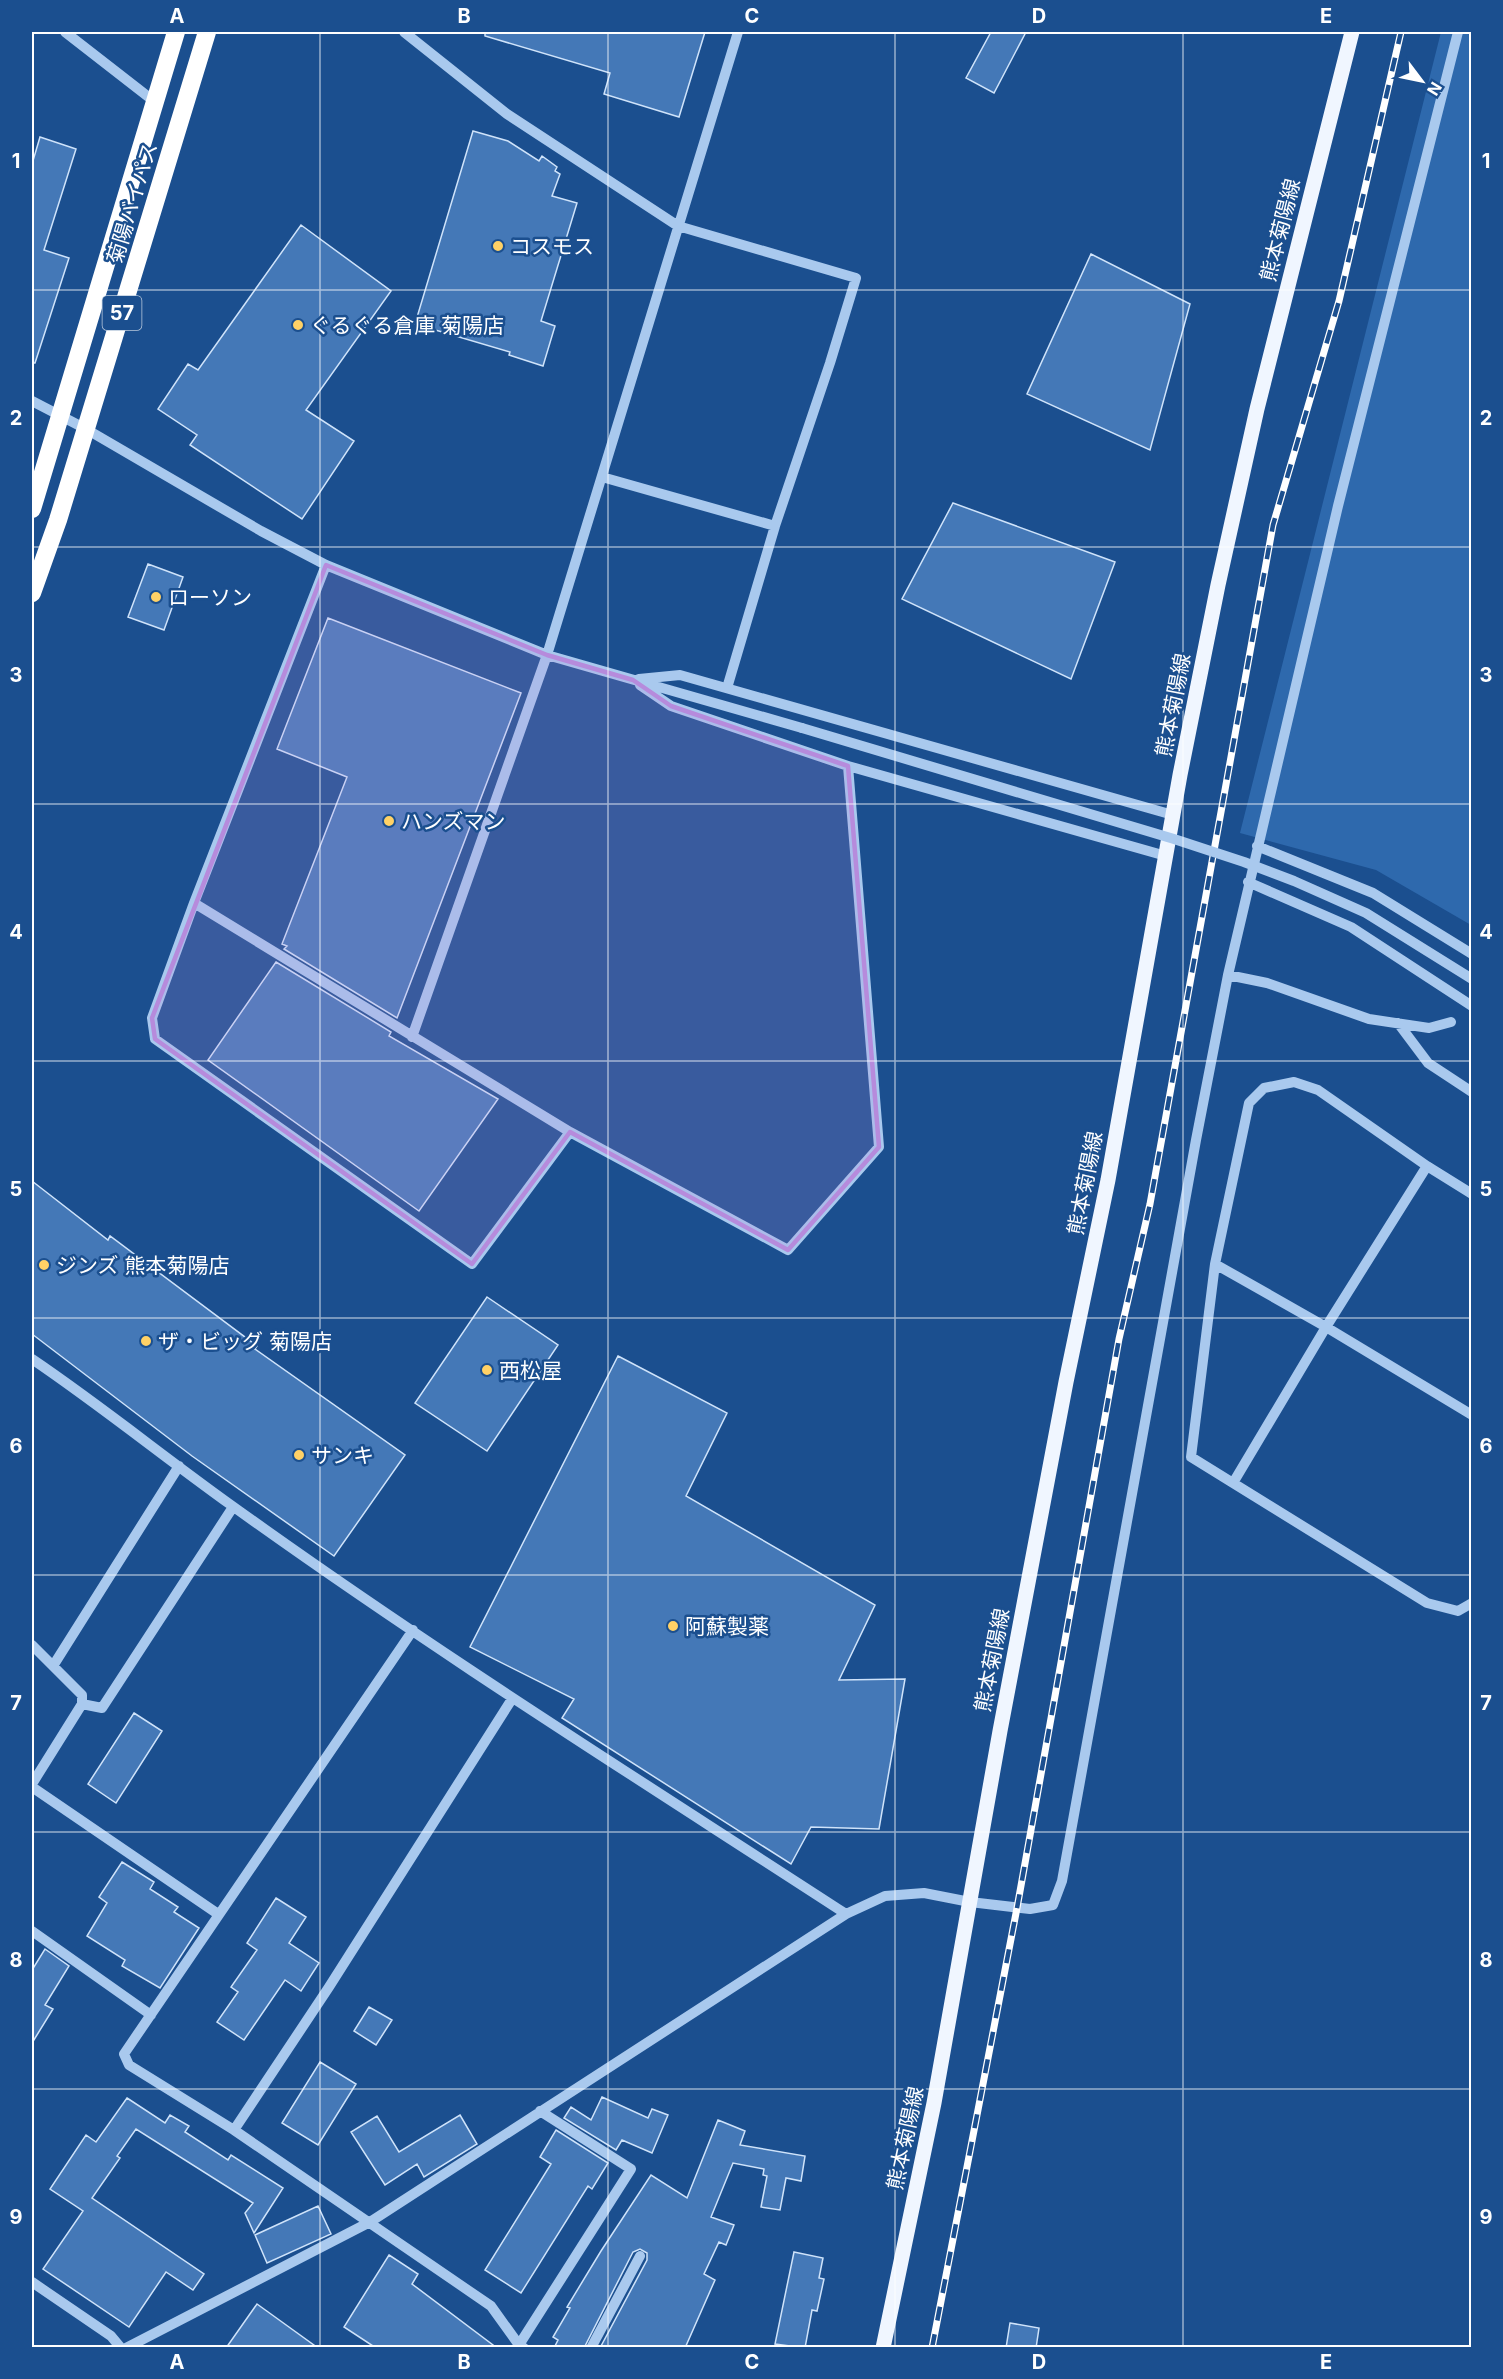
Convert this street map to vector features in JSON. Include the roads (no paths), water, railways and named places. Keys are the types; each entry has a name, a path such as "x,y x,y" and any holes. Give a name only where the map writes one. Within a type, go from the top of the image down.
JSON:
{"highway":[{"name":"菊陽バイパス","path":"32,509 176,32"},
{"name":"菊陽バイパス","path":"32,593 58,520 207,32"}],"main road":[{"name":"熊本菊陽線","path":"883,2348 934,2103 1002,1720 1066,1382 1110,1168 1173,815 1218,585 1257,409 1352,32"}],"street":[{"path":"65,32 155,102"},
{"path":"404,32 507,114 678,226 856,278 775,526 727,688"},
{"path":"412,1037 547,655 738,32"},
{"path":"126,2348 370,2222 846,1914 885,1896 924,1893 970,1902 1030,1909 1053,1905 1062,1881 1196,1140 1248,882 1338,506 1458,32"},
{"path":"32,401 86,429 261,531 326,565 547,655 1174,839 1264,870 1366,913 1472,979"},
{"path":"602,477 775,526"},
{"path":"326,565 194,903 152,1018 155,1039 472,1264 570,1132"},
{"path":"633,680 680,675 1173,815"},
{"path":"633,680 671,706 848,766 1166,856"},
{"path":"194,903 570,1132 788,1250 879,1147 848,766"},
{"path":"1257,846 1372,893 1472,954"},
{"path":"1248,882 1352,927 1472,1006"},
{"path":"1228,975 1267,983 1369,1019 1429,1028 1451,1022"},
{"path":"1398,1023 1428,1063 1472,1092"},
{"path":"1472,1194 1427,1166 1318,1090 1294,1082 1264,1088 1249,1103 1215,1264 1191,1457 1427,1603 1458,1611 1472,1603"},
{"path":"1233,1483 1326,1327 1427,1166"},
{"path":"1215,1264 1326,1327 1472,1415"},
{"path":"32,1359 94,1401 233,1507 512,1699 846,1914"},
{"path":"53,1666 179,1466"},
{"path":"82,1704 102,1708 233,1507"},
{"path":"413,1630 124,2054 129,2065 234,2130 491,2306 522,2346 631,2169 540,2111"},
{"path":"32,1645 82,1695 82,1704 32,1785 218,1914"},
{"path":"234,2130 512,1699"},
{"path":"32,1930 151,2015"},
{"path":"591,2348 640,2256"},
{"path":"32,2282 111,2336 121,2348"}],"railway":[{"path":"932,2348 1017,1908 1119,1339 1150,1204 1273,525 1339,301 1401,32"}],"place":[{"name":"コスモス","path":"498,246"},
{"name":"ぐるぐる倉庫 菊陽店","path":"298,325"},
{"name":"ローソン","path":"156,597"},
{"name":"ハンズマン","path":"389,821"},
{"name":"ジンズ 熊本菊陽店","path":"44,1265"},
{"name":"ザ・ビッグ 菊陽店","path":"146,1341"},
{"name":"西松屋","path":"487,1370"},
{"name":"サンキ","path":"299,1455"},
{"name":"阿蘇製薬","path":"673,1626"}]}
